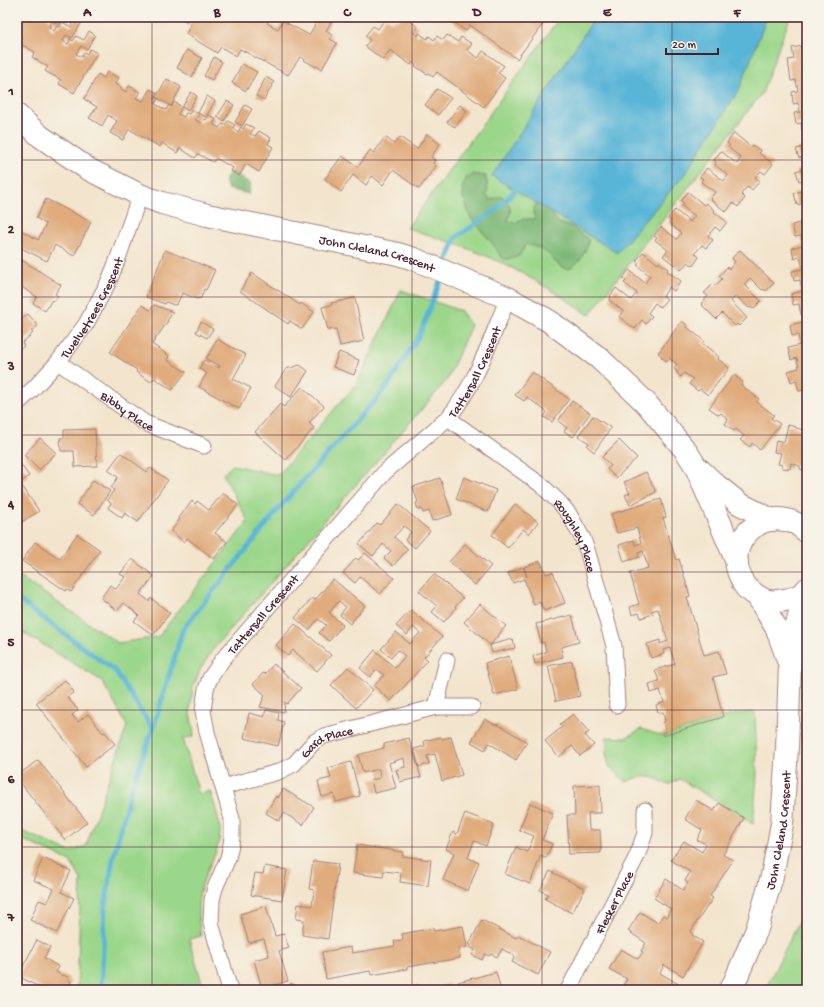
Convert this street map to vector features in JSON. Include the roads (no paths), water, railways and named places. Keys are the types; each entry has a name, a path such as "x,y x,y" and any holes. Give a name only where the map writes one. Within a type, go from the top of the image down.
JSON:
{"street":[{"name":"John Cleland Crescent","path":"17,115 40,136 88,169 140,195 162,203 207,215 398,254 477,284 508,298 549,321 599,358 646,403 686,451 695,465 736,562 737,572 745,587 758,597 777,629 790,664"},
{"name":"Twelvetrees Crescent","path":"17,404 58,362 86,324 117,261 140,195"},
{"name":"Tattersall Crescent","path":"230,990 211,923 214,888 228,858 232,838 232,819 207,732 203,711 206,690 210,678 222,659 385,472 448,418 456,408 476,374 508,298"},
{"name":"Bibby Place","path":"58,362 146,423 204,446"},
{"name":"Roughley Place","path":"448,418 540,484 569,514 583,539 588,553 614,646 617,705"},
{"name":"John Cleland Crescent","path":"695,465 716,485 740,504 772,520"},
{"path":"736,562 736,555 741,540 751,528 764,521 780,519 803,527"},
{"name":"John Cleland Crescent","path":"730,990 736,981 757,929 772,876 782,824 790,664 796,625 806,590"},
{"path":"758,597 774,602 790,600 806,590"},
{"path":"436,707 448,660"},
{"name":"Gard Place","path":"223,786 278,772 294,764 314,742 324,736 436,707 472,707"},
{"name":"Flecker Place","path":"568,990 637,856 645,833 645,810"}],"water":[{"path":"595,17 767,17 739,90 684,175 617,253 492,176"}],"waterway":[{"path":"445,267 455,239 495,211 520,185"},
{"path":"153,729 183,629 285,501 387,387 420,334 442,276"},
{"path":"17,599 115,671 153,729 130,793 113,858 105,908 101,990"}]}
